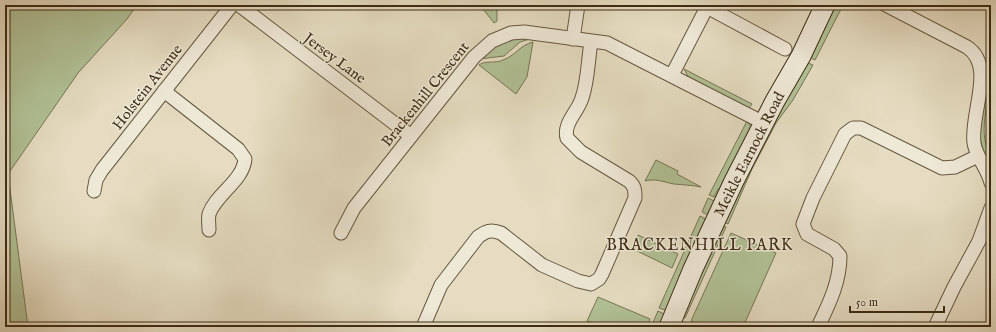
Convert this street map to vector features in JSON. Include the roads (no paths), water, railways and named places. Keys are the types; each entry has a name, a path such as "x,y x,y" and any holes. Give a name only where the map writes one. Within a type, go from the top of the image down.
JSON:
{"street":[{"name":"Holstein Avenue","path":"94,192 96,180 102,170 232,5"},
{"name":"Jersey Lane","path":"240,5 411,136"},
{"path":"573,39 578,5"},
{"name":"Meikle Earnock Road","path":"669,327 715,220 764,123 801,56 825,5"},
{"path":"886,5 973,50 978,56 983,66 983,78 974,129 974,142 978,156 991,183"},
{"path":"672,75 707,6 785,48"},
{"name":"Brackenhill Crescent","path":"342,233 354,208 474,57 492,40 503,35 524,32 607,43 764,123"},
{"path":"423,327 441,285 478,237 485,232 495,231 500,233 542,265 578,281 590,284 599,279 602,274 635,198 635,193 634,187 629,181 580,152 567,138 566,127 578,109 583,97 591,42"},
{"path":"164,91 238,149 244,159 241,170 209,215 209,230"},
{"path":"818,327 835,288 839,275 840,256 834,249 807,234 803,224 813,198 845,134 853,128 861,128 942,168 955,167 978,156"},
{"path":"935,327 954,287 979,241 991,208"}],"district":[{"name":"BRACKENHILL PARK","path":"700,244"}]}
